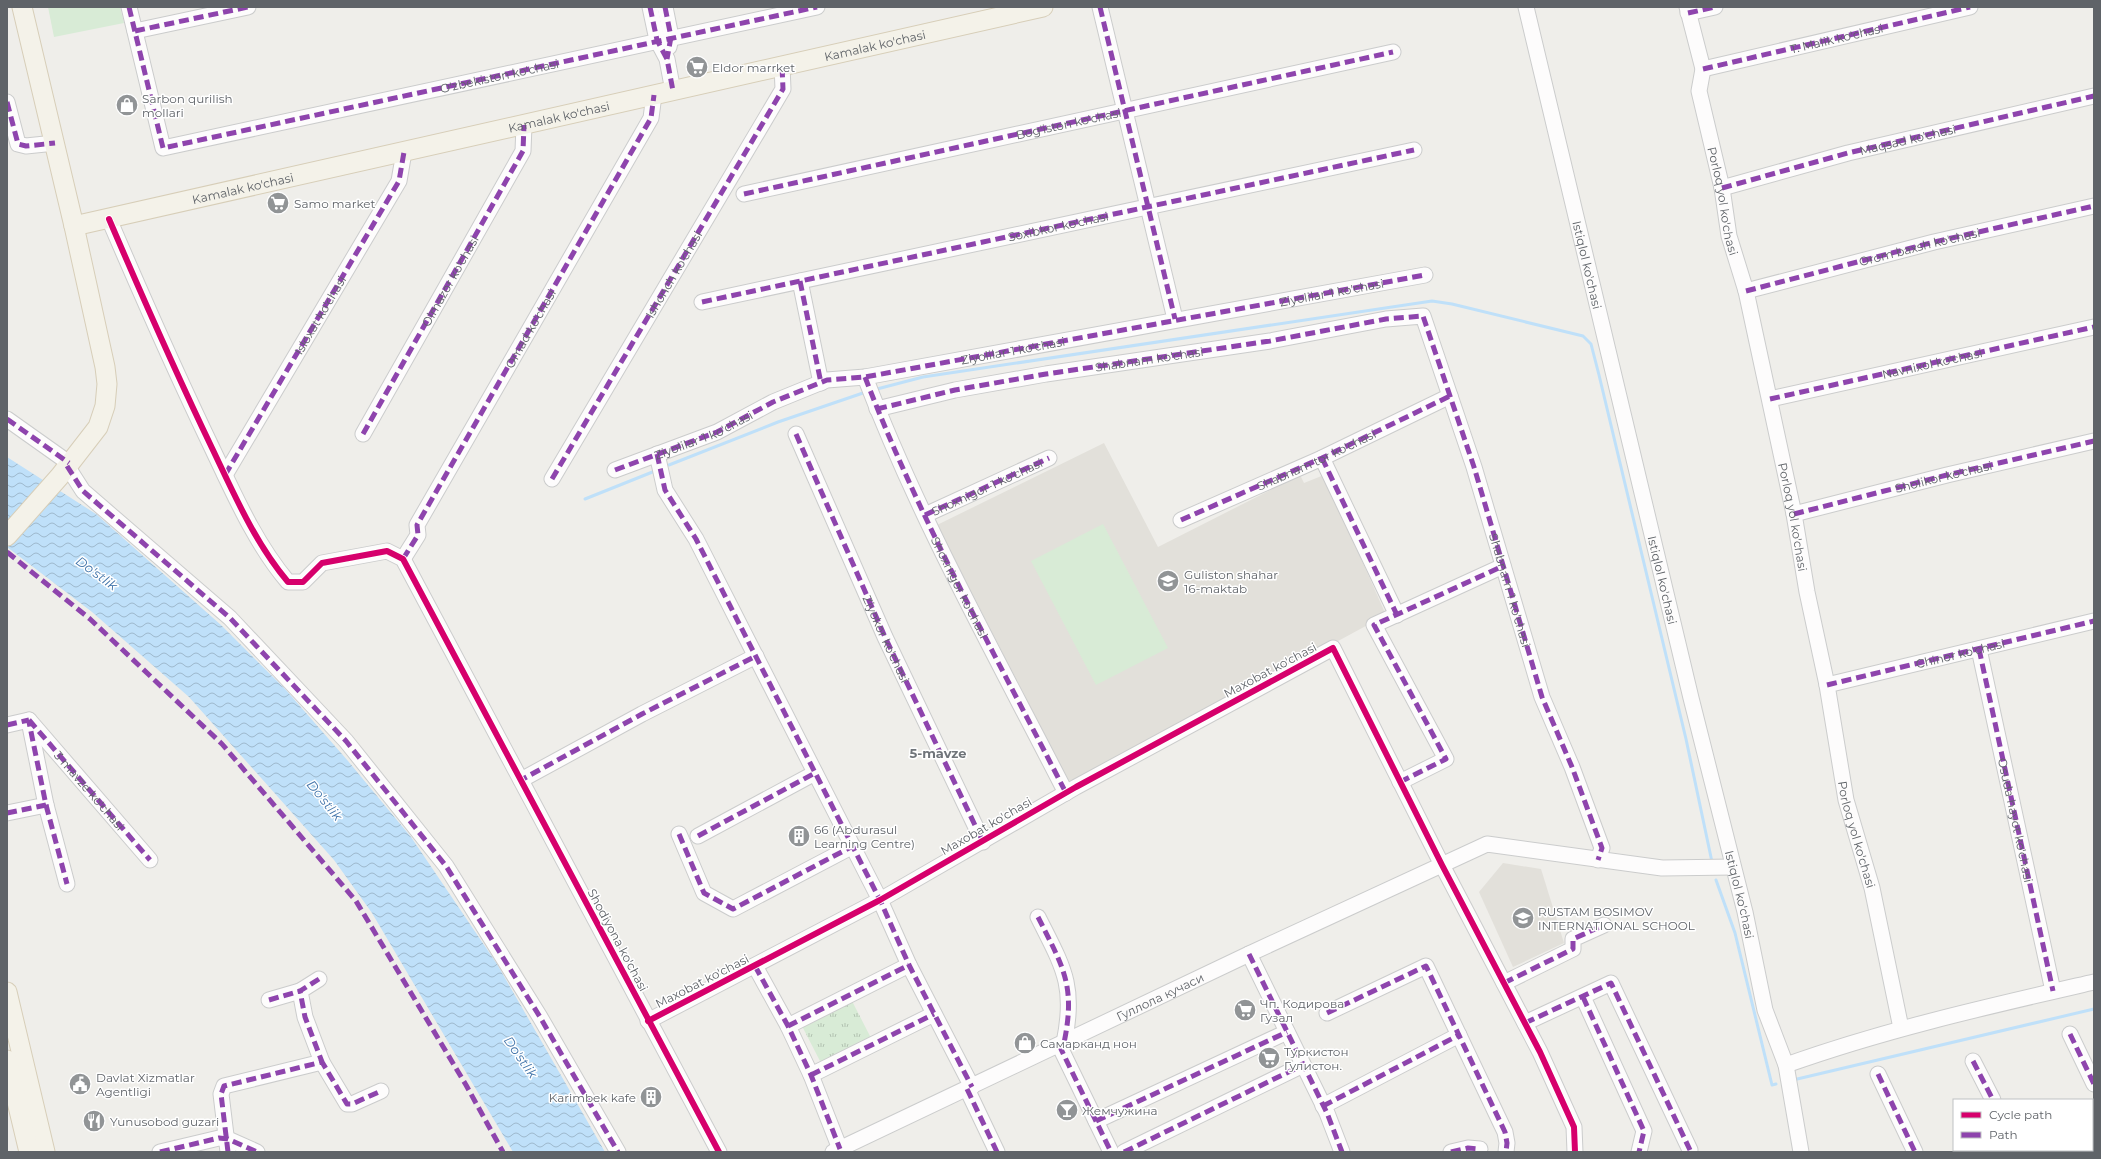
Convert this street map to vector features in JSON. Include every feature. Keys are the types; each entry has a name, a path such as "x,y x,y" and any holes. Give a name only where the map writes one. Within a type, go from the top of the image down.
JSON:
{"main road":[{"path":"7,536 98,427 105,406 106,390 105,367 55,143 22,7"},
{"name":"Kamalak ko'chasi","path":"74,226 1043,7"},
{"path":"7,992 45,1152"},
{"path":"7,1060 29,1152"}],"street":[{"path":"129,7 135,31 248,7"},
{"path":"650,7 664,39"},
{"path":"665,7 664,39 673,91"},
{"name":"O'zbekiston ko'chasi","path":"135,31 163,148 817,7"},
{"path":"1100,7 1175,319"},
{"name":"Istiqlol ko'chasi","path":"1526,7 1745,912 1765,1010 1786,1065 1801,1152"},
{"path":"1688,10 1715,7"},
{"name":"T. Malik ko'chasi","path":"1703,69 1970,7"},
{"name":"Porloq yol ko'chasi","path":"1688,10 1703,69 1700,91 1722,188 1729,236 1746,291 1794,514 1807,592 1827,686 1846,800 1872,888 1901,1028"},
{"name":"Bog'iston ko'chasi","path":"744,194 1393,52"},
{"name":"Ishonch ko'chasi","path":"552,479 783,89 782,66"},
{"name":"Omad ko'chasi","path":"404,559 418,535 417,525 651,118 654,95"},
{"name":"Maqsad ko'chasi","path":"1722,188 1848,154 2094,96"},
{"path":"7,102 18,144 26,146 55,143"},
{"name":"Olmazor ko'chasi","path":"363,434 523,151 524,125"},
{"name":"Soxibkor ko'chasi","path":"702,302 1414,150"},
{"name":"Isloxat ko'chasi","path":"225,475 399,181 404,152"},
{"name":"Orom baxsh ko'chasi","path":"1746,291 1934,242 2094,206"},
{"path":"109,219 196,415 225,475 257,537 276,567 288,582 303,582 322,563 387,551 404,559"},
{"name":"Ziyolilar-1 ko'chasi","path":"615,470 717,432 773,402 827,380 865,377 1175,319 1425,275"},
{"path":"800,281 821,383"},
{"name":"Shabnam-1 ko'chasi","path":"1423,316 1450,396 1542,697 1572,767 1602,848 1598,860"},
{"name":"Shabnam ko'chasi","path":"877,409 955,390 1046,374 1270,340 1386,319 1423,316"},
{"name":"Navnixol ko'chasi","path":"1770,399 2094,327"},
{"name":"Shoxnigor ko'chasi","path":"865,377 877,409 925,515 1066,793"},
{"name":"Shabnam tor ko'chasi","path":"1181,520 1322,458 1450,396"},
{"path":"7,419 65,468 83,491 230,618 346,741 450,873 540,1017 618,1152"},
{"name":"Ziyokor ko'chasi","path":"796,434 885,637 983,842"},
{"name":"Sholikor ko'chasi","path":"1794,514 2094,442"},
{"path":"657,454 665,490 696,539 853,846 969,1088 997,1152"},
{"name":"Shoxnigor-1 ko'chasi","path":"925,515 1049,458"},
{"path":"1322,458 1397,616"},
{"name":"Shodiyona ko'chasi","path":"404,559 648,1021 719,1152"},
{"path":"1503,566 1397,616 1374,625 1446,759 1400,782 1525,1023 1574,1127 1576,1145 1575,1152"},
{"name":"Chinor ko'chasi","path":"1827,686 2094,621"},
{"name":"Maxobat ko'chasi","path":"648,1021 880,900 1066,793 1333,648 1400,782"},
{"name":"Osuda hayot ko'chasi","path":"1979,649 2054,992"},
{"path":"521,780 642,714 756,656"},
{"path":"7,725 29,720"},
{"name":"3 mavze ko'chasi","path":"29,720 46,805 67,884"},
{"name":"3 mavze ko'chasi","path":"29,720 150,860"},
{"path":"698,836 816,773"},
{"path":"7,814 46,805"},
{"path":"679,834 704,893 733,909 853,846"},
{"name":"Гуллола кучаси","path":"837,1150 1249,954 1487,844 1598,860"},
{"path":"1598,860 1662,868 1733,867"},
{"path":"1038,917 1064,968 1068,988 1070,1017 1062,1044 1111,1152"},
{"path":"1504,983 1573,949 1573,939 1604,925"},
{"path":"1249,954 1323,1106 1342,1152"},
{"path":"788,1026 909,965"},
{"path":"755,966 788,1026 811,1075 837,1150"},
{"path":"1327,1013 1426,966 1505,1132 1507,1143 1506,1152"},
{"path":"269,1000 300,992 319,978"},
{"path":"1786,1065 1838,1046 1901,1028 2094,982"},
{"path":"1525,1023 1612,983 1690,1150"},
{"path":"300,992 305,1017 322,1062 347,1104 352,1104 381,1091"},
{"path":"1583,997 1644,1131 1639,1152"},
{"path":"811,1075 934,1014"},
{"path":"1096,1121 1287,1032"},
{"path":"2070,1034 2094,1084"},
{"path":"1323,1106 1459,1035"},
{"path":"1973,1061 1992,1099"},
{"path":"228,1145 221,1094 224,1086 322,1062"},
{"path":"1124,1152 1303,1065"},
{"path":"1878,1074 1915,1152"},
{"path":"160,1152 214,1138 228,1145 256,1152"},
{"path":"1451,1152 1468,1148 1480,1149"}],"shaded area":[{"name":"Guliston shahar 16-maktab","path":"1104,443 1158,547 1300,475 1304,483 1324,475 1386,615 1071,786 937,525"},
{"name":"RUSTAM BOSIMOV INTERNATIONAL SCHOOL","path":"1503,863 1541,869 1564,943 1513,967 1479,892"}],"green space":[{"path":"48,7 120,7 124,23 54,37"},
{"path":"1103,524 1168,648 1096,685 1031,561"},
{"path":"852,1001 871,1038 821,1063 802,1026"}],"water":[{"name":"Do'stlik","path":"7,457 96,514 221,625 286,690 348,761 411,837 497,964 605,1152 513,1152 372,913 334,860 189,697 92,612 7,547"}],"waterway":[{"path":"877,389 923,377 1432,301 1452,304 1583,336 1591,344 1599,375 1686,739 1712,862"},
{"path":"669,465 778,422 863,393"},
{"path":"585,499 655,471"},
{"path":"1716,880 1735,933 1772,1085 1776,1084"},
{"path":"1793,1080 2094,1009"}],"marked path":[{"path":"129,7 163,148 817,7"},
{"path":"135,31 248,7"},
{"path":"650,7 657,40 667,59 673,91"},
{"path":"665,7 671,37 667,59"},
{"path":"1100,7 1175,319"},
{"path":"1688,13 1715,7"},
{"path":"1703,69 1970,7"},
{"path":"744,194 1393,52"},
{"path":"552,479 783,89 782,66"},
{"path":"403,559 418,535 417,525 651,118 654,95"},
{"path":"1722,188 1848,153 2094,96"},
{"path":"7,102 18,144 26,146 55,143"},
{"path":"363,434 523,151 524,125"},
{"path":"702,302 1414,150"},
{"path":"225,475 399,181 404,152"},
{"path":"1746,291 1934,242 2094,206"},
{"path":"615,470 717,432 773,402 827,380 865,377 1425,275"},
{"path":"800,281 821,383"},
{"path":"877,409 955,390 1046,374 1270,341 1386,319 1423,316 1474,467 1542,697 1572,767 1602,848 1598,860"},
{"path":"1770,399 2094,327"},
{"path":"865,377 887,431 934,536 1066,793"},
{"path":"1181,520 1322,458 1450,396"},
{"path":"7,419 69,463"},
{"path":"796,434 885,637 983,842"},
{"path":"1794,514 1947,475 2094,441"},
{"path":"657,454 665,490 696,539 880,900 909,965 972,1087"},
{"path":"925,515 1049,458"},
{"path":"1322,458 1397,615"},
{"path":"67,466 83,491 230,618 346,741 446,866 540,1017 618,1152"},
{"path":"7,552 90,619 222,744 356,901 466,1085 503,1152"},
{"path":"1400,782 1446,759 1374,625 1503,566"},
{"path":"1827,685 2094,621"},
{"path":"1979,649 2053,991"},
{"path":"519,777 521,780 642,714 756,656"},
{"path":"29,720 150,860"},
{"path":"7,725 29,720"},
{"path":"7,813 46,805 29,722"},
{"path":"698,836 815,773"},
{"path":"46,805 67,884"},
{"path":"679,834 704,893 733,909 853,846"},
{"path":"1038,917 1060,964 1068,991 1069,1006 1064,1043"},
{"path":"1504,983 1573,949 1573,939 1604,925"},
{"path":"1249,954 1327,1113 1342,1152"},
{"path":"788,1026 909,965"},
{"path":"755,966 788,1026 811,1075 840,1149"},
{"path":"1327,1013 1426,966 1505,1132 1507,1143 1506,1152"},
{"path":"319,979 300,991 305,1017 322,1062"},
{"path":"1525,1023 1611,983 1690,1150"},
{"path":"269,1000 300,991"},
{"path":"1583,997 1644,1131 1639,1152"},
{"path":"811,1075 934,1014"},
{"path":"1096,1121 1287,1032"},
{"path":"2070,1034 2094,1084"},
{"path":"1323,1106 1459,1035"},
{"path":"1059,1045 1111,1152"},
{"path":"1973,1061 1992,1099"},
{"path":"228,1152 221,1094 224,1086 322,1062 347,1104 352,1104 381,1091"},
{"path":"1124,1152 1303,1065"},
{"path":"1878,1074 1915,1152"},
{"path":"967,1089 997,1152"},
{"path":"160,1152 219,1138 228,1139 257,1152"},
{"path":"1451,1152 1468,1148 1480,1149"}],"cycle path":[{"path":"109,219 172,363 237,500 255,535 276,567 288,582 303,582 322,563 387,551 403,559 719,1152"},
{"path":"648,1021 880,900 1076,787 1333,648 1442,865 1540,1052 1574,1127 1575,1152"}],"place":[{"name":"Eldor marrket","path":"697,67"},
{"name":"Sarbon qurilish mollari","path":"127,105"},
{"name":"Samo market","path":"278,203"},
{"name":"Guliston shahar 16-maktab","path":"1168,581"},
{"name":"66 (Abdurasul Learning Centre)","path":"799,836"},
{"name":"RUSTAM BOSIMOV INTERNATIONAL SCHOOL","path":"1523,918"},
{"name":"Чп. Кодирова Гузал","path":"1245,1010"},
{"name":"Самарканд нон","path":"1025,1043"},
{"name":"Туркистон Гулистон.","path":"1269,1058"},
{"name":"Davlat Xizmatlar Agentligi","path":"80,1084"},
{"name":"Karimbek kafe","path":"651,1097"},
{"name":"Жемчужина","path":"1067,1110"},
{"name":"Yunusobod guzari","path":"94,1121"}],"district":[{"name":"5-mavze","path":"938,753"}]}
